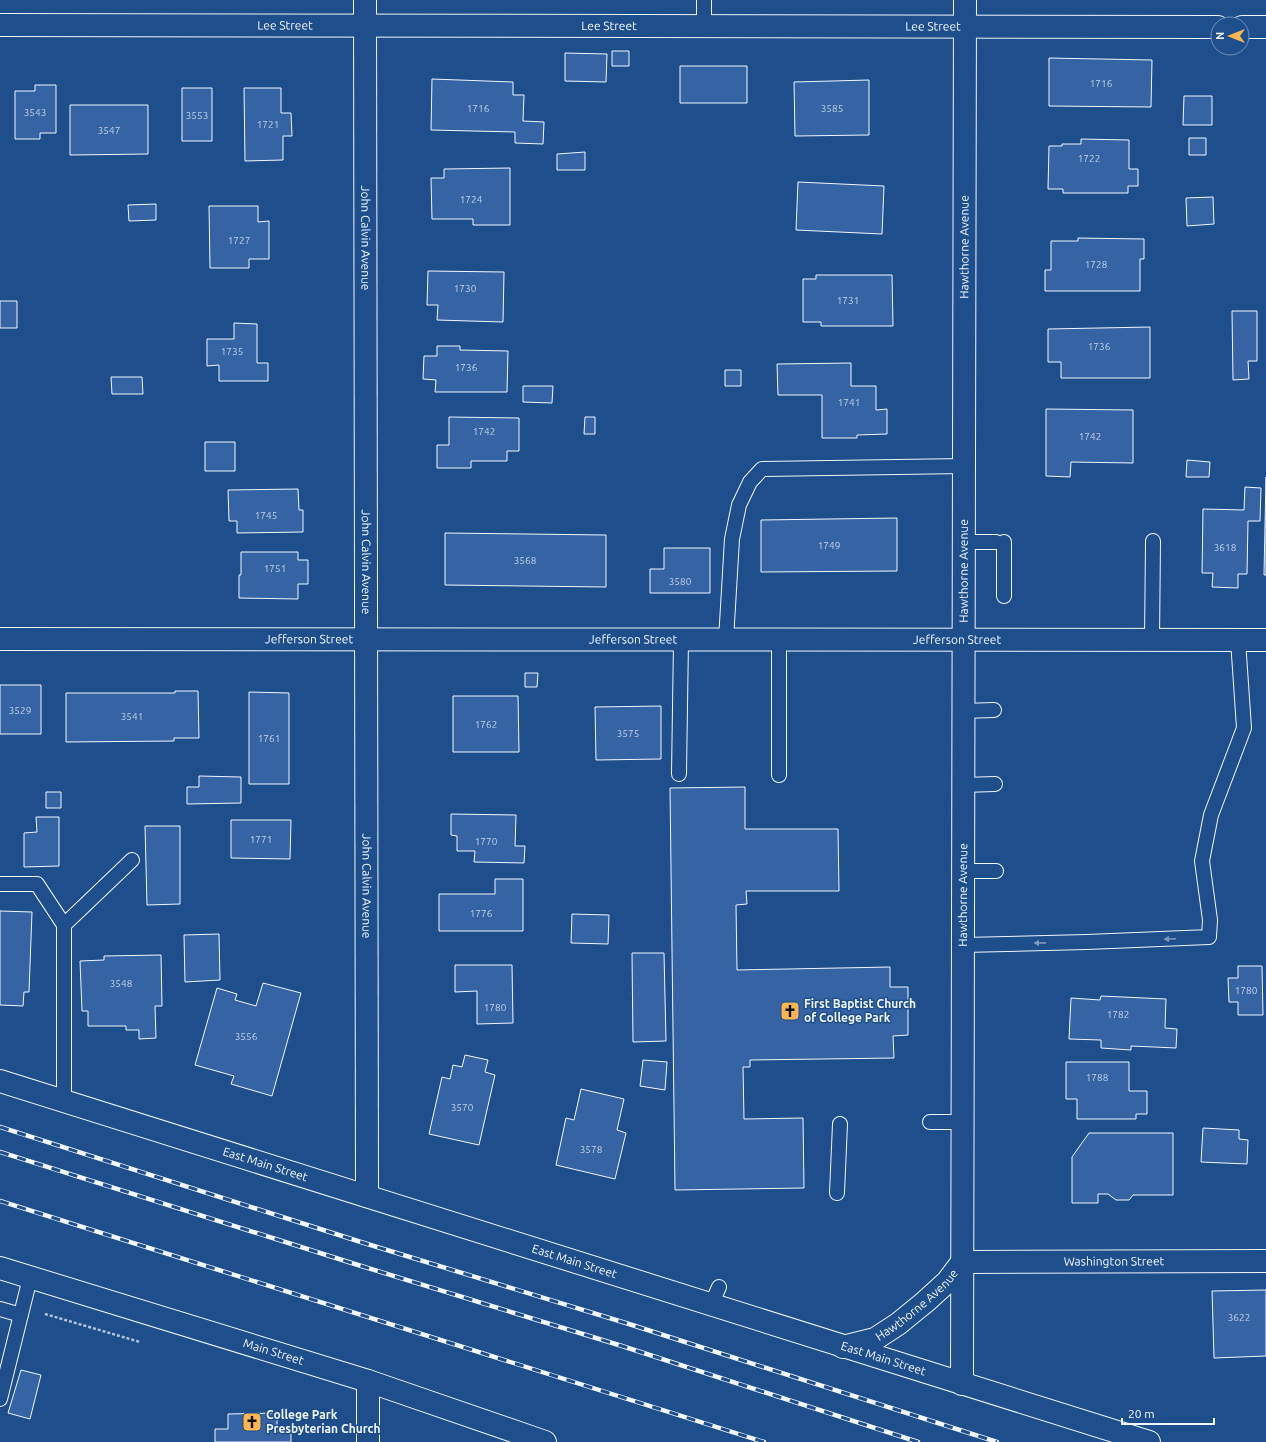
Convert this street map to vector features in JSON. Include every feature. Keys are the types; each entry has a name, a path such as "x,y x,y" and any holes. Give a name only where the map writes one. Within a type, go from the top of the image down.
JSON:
{"street":[{"name":"John Calvin Avenue","path":"365,0 367,1196"},
{"name":"Hawthorne Avenue","path":"962,1384 965,0"},
{"name":"Lee Street","path":"0,25 1210,27"},
{"path":"1250,27 1266,27"},
{"name":"Jefferson Street","path":"0,639 1266,640"},
{"name":"East Main Street","path":"0,1081 367,1196 715,1296 843,1347 1149,1442"},
{"name":"Washington Street","path":"962,1262 1266,1261"},
{"name":"Hawthorne Avenue","path":"843,1347 875,1339 898,1324 926,1302 947,1282 962,1262"},
{"name":"Main Street","path":"0,1268 368,1381 545,1442"},
{"path":"368,1381 368,1442"}],"lane":[{"path":"704,0 704,26"},
{"path":"726,640 732,539 739,504 750,482 762,469 964,466"},
{"path":"1152,640 1153,541"},
{"path":"964,542 1000,542 1004,596"},
{"path":"679,774 681,640"},
{"path":"779,640 779,775"},
{"path":"963,945 1209,937 1210,920 1202,861 1211,815 1244,728 1238,640"},
{"path":"963,711 994,710"},
{"path":"963,785 995,784"},
{"path":"64,925 132,860"},
{"path":"963,871 996,871"},
{"path":"0,884 37,884 64,925 64,1101"},
{"path":"930,1122 962,1122"},
{"path":"837,1193 840,1124"},
{"path":"0,1399 6,1353 21,1315 30,1278"},
{"path":"0,1309 21,1315"}],"path":[{"path":"42,1313 140,1342"}],"building":[{"path":"612,51 629,51 629,66 612,66"},
{"path":"565,53 607,54 606,82 565,81"},
{"path":"1049,58 1152,60 1151,107 1049,106"},
{"path":"680,66 747,66 747,103 680,103"},
{"path":"432,79 513,82 513,95 524,95 523,121 544,122 543,144 515,143 515,132 431,130"},
{"path":"869,80 869,135 795,136 794,82"},
{"path":"35,85 56,85 56,133 40,133 40,139 15,139 15,91 35,91"},
{"path":"182,88 212,88 212,141 182,141"},
{"path":"244,88 281,88 281,113 291,113 292,136 283,136 283,160 245,161"},
{"path":"1184,96 1212,96 1212,125 1183,125"},
{"path":"70,105 148,105 148,154 70,155"},
{"path":"1189,138 1206,138 1206,155 1189,155"},
{"path":"1081,139 1129,140 1129,169 1138,169 1138,186 1128,186 1128,193 1063,193 1063,189 1048,189 1049,146 1081,144"},
{"path":"585,152 585,170 557,170 557,154"},
{"path":"510,168 510,225 473,225 473,219 432,219 431,178 444,178 444,169"},
{"path":"798,182 884,186 882,234 796,230"},
{"path":"1213,197 1214,224 1187,226 1186,198"},
{"path":"156,204 156,220 129,221 128,205"},
{"path":"209,206 258,206 258,222 269,221 269,259 249,259 249,268 210,268"},
{"path":"1078,238 1144,239 1144,259 1140,259 1140,291 1045,291 1045,270 1051,270 1051,241 1078,241"},
{"path":"428,271 504,272 503,322 437,320 438,305 427,305"},
{"path":"816,275 892,275 893,326 821,326 821,322 803,322 803,279 816,279"},
{"path":"0,301 17,301 17,328 0,328"},
{"path":"1232,311 1257,311 1257,361 1248,361 1249,379 1233,380"},
{"path":"234,323 257,324 257,363 268,363 268,381 219,381 219,365 207,366 207,339 234,339"},
{"path":"1150,327 1150,378 1061,378 1061,362 1048,362 1048,329"},
{"path":"437,346 460,346 460,350 508,351 507,392 435,392 436,380 423,379 424,356 437,356"},
{"path":"851,363 851,386 876,386 876,410 887,409 887,434 857,435 857,438 822,438 822,395 778,395 777,364"},
{"path":"725,370 741,370 741,386 725,386"},
{"path":"111,377 142,377 143,394 112,394"},
{"path":"523,386 553,386 552,403 523,402"},
{"path":"1046,409 1133,410 1133,463 1071,462 1070,477 1046,476"},
{"path":"449,417 519,418 519,451 507,451 507,461 471,461 471,468 437,468 437,445 449,445"},
{"path":"585,417 595,417 595,434 584,434"},
{"path":"205,442 235,442 235,471 205,471"},
{"path":"1187,460 1210,462 1209,477 1186,477"},
{"path":"1266,477 1266,575 1264,575"},
{"path":"1245,487 1261,488 1260,521 1248,521 1247,574 1238,574 1238,588 1212,587 1213,573 1202,573 1203,509 1244,510"},
{"path":"298,489 299,510 303,510 303,532 237,533 237,521 229,521 228,490"},
{"path":"897,518 897,571 761,572 761,520"},
{"path":"445,533 606,535 606,587 445,585"},
{"path":"664,548 710,548 710,593 650,593 650,569 664,569"},
{"path":"241,552 298,552 298,560 308,560 308,584 298,584 298,599 239,598"},
{"path":"525,673 538,673 537,687 525,687"},
{"path":"0,685 41,685 41,734 0,734"},
{"path":"175,691 198,691 199,738 174,738 174,741 66,742 66,693 175,693"},
{"path":"249,692 289,693 289,784 249,784"},
{"path":"453,696 518,696 519,752 453,752"},
{"path":"661,706 661,759 596,760 595,707"},
{"path":"199,776 241,777 241,803 187,804 187,787 199,787"},
{"name":"First Baptist Church of College Park","path":"745,787 745,829 838,829 839,891 746,891 747,904 736,905 737,970 890,967 890,987 908,987 908,1035 893,1036 894,1058 750,1060 750,1067 743,1067 744,1119 803,1118 804,1188 675,1190 670,788"},
{"path":"46,792 61,792 61,808 46,808"},
{"path":"451,814 516,815 515,846 525,846 524,863 474,862 475,851 457,851 457,836 451,835"},
{"path":"36,817 59,817 59,866 24,867 24,833 37,832"},
{"path":"231,820 291,820 290,859 231,858"},
{"path":"145,826 180,826 180,904 147,905"},
{"path":"495,879 523,879 523,931 439,931 439,894 495,894"},
{"path":"0,911 32,912 29,992 24,992 23,1006 0,1005"},
{"path":"572,914 609,915 608,944 571,943"},
{"path":"219,934 220,980 185,982 184,935"},
{"path":"632,953 664,953 666,1041 633,1042"},
{"path":"161,955 162,1006 155,1006 156,1038 139,1039 139,1030 126,1030 126,1026 88,1026 88,1011 82,1011 80,961 104,960 104,956"},
{"path":"455,965 512,965 513,1023 477,1024 477,991 455,992"},
{"path":"1238,966 1262,966 1263,1015 1238,1015 1238,1002 1229,1002 1228,978 1238,978"},
{"path":"263,983 301,993 272,1096 231,1084 234,1076 195,1065 217,988 237,994 235,1000 256,1006"},
{"path":"1101,996 1166,999 1165,1028 1177,1029 1176,1048 1131,1046 1131,1050 1101,1048 1101,1040 1069,1039 1071,998 1100,1000"},
{"path":"465,1055 488,1060 485,1072 495,1075 479,1145 429,1134 442,1077 450,1079 453,1065 462,1067"},
{"path":"643,1060 667,1062 665,1090 640,1086"},
{"path":"1066,1062 1129,1062 1129,1091 1147,1091 1147,1114 1136,1114 1136,1119 1077,1119 1077,1099 1066,1099"},
{"path":"581,1089 624,1099 617,1130 626,1133 615,1179 556,1165 566,1118 574,1120"},
{"path":"1203,1128 1239,1130 1239,1139 1248,1140 1247,1164 1201,1162"},
{"path":"1089,1133 1173,1133 1173,1195 1133,1195 1129,1200 1116,1200 1108,1194 1098,1194 1098,1203 1072,1203 1072,1157"},
{"path":"1266,1290 1266,1356 1214,1358 1212,1291"},
{"path":"21,1370 41,1375 30,1419 8,1413"},
{"name":"College Park Presbyterian Church","path":"277,1413 277,1431 291,1431 291,1442 215,1442 215,1429 228,1429 228,1414"}],"railway":[{"path":"0,1127 364,1243 629,1324 997,1442"},
{"path":"0,1152 358,1265 622,1346 918,1442"},
{"path":"0,1201 764,1442"}],"place":[{"name":"First Baptist Church of College Park","path":"790,1011"},
{"name":"College Park Presbyterian Church","path":"252,1422"}]}
